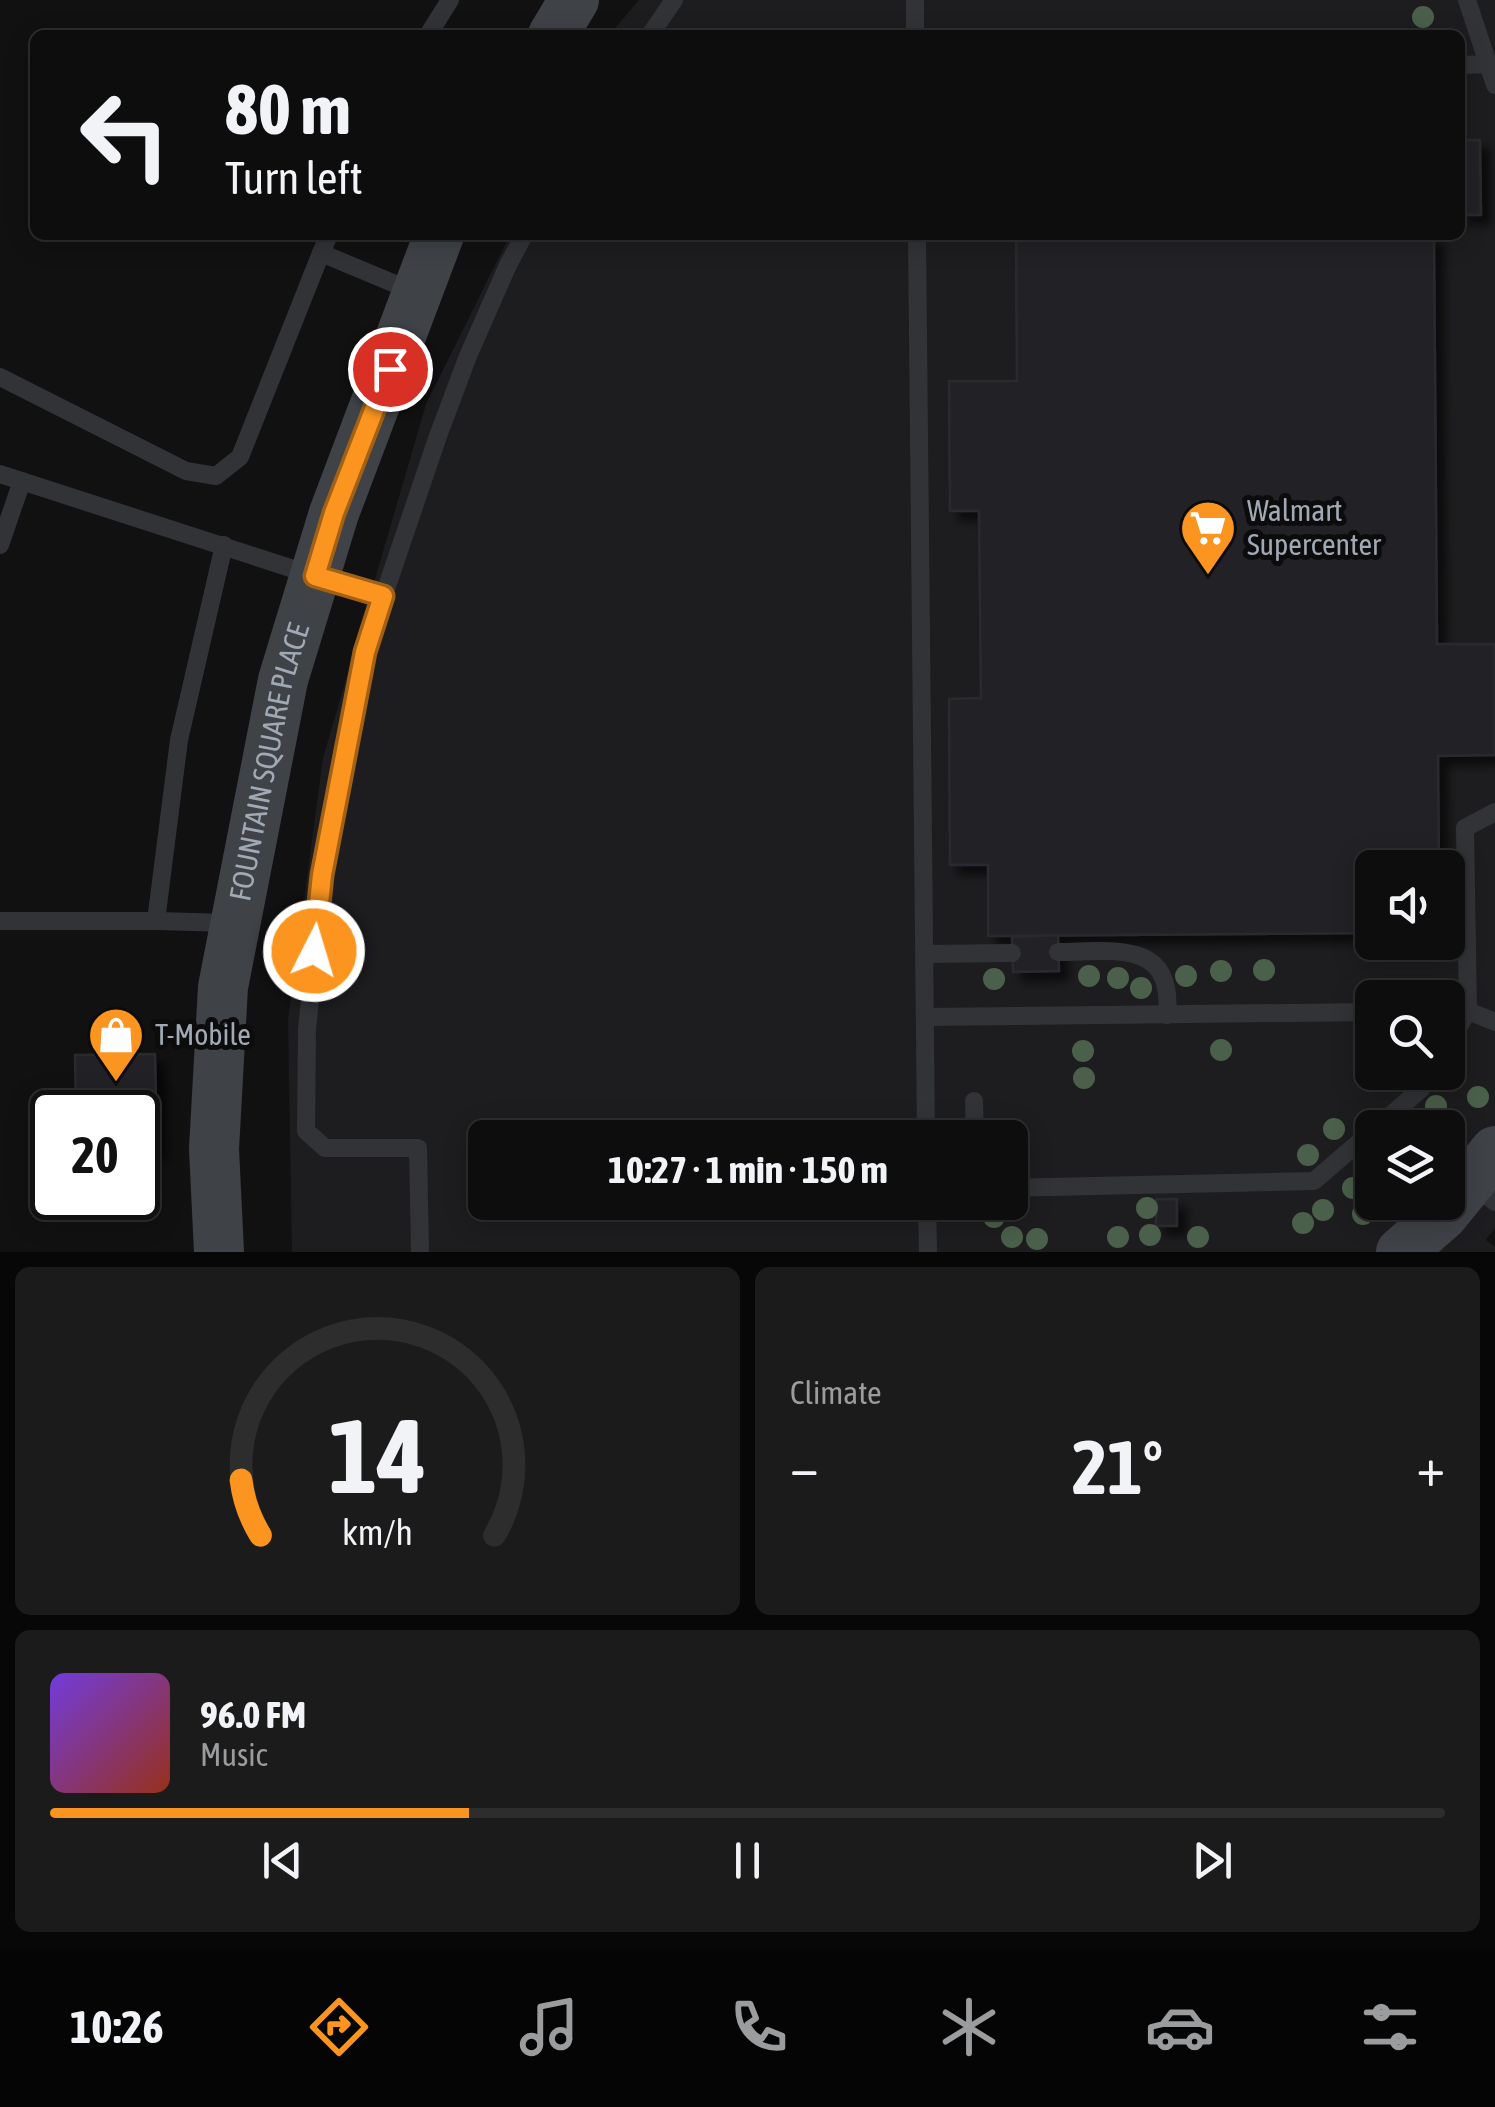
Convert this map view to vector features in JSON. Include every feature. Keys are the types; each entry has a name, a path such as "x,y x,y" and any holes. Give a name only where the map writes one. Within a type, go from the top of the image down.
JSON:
{"street":[{"path":"556,30 574,0"},
{"name":"FOUNTAIN SQUARE PLACE","path":"218,1252 214,1150 223,987 284,680 334,513 436,240"},
{"path":"1401,1252 1487,1178"}],"lane":[{"path":"431,30 450,0"},
{"path":"653,30 674,0"},
{"path":"915,0 915,30"},
{"path":"1467,0 1493,65 1495,84"},
{"path":"1465,65 1493,65"},
{"path":"0,378 186,471 216,476 240,457 327,240"},
{"path":"420,1252 418,1148 325,1148 306,1130 306,1030 322,875 365,652 468,356 521,240"},
{"path":"917,240 926,1120"},
{"path":"321,253 417,293"},
{"path":"0,474 383,596"},
{"path":"0,545 22,481"},
{"path":"156,921 179,740 224,546"},
{"path":"1465,1016 1465,828 1495,812"},
{"path":"0,921 237,924"},
{"path":"925,954 1012,952"},
{"path":"1058,952 1130,952 1152,960 1163,975 1169,995 1168,1015"},
{"path":"1468,1011 1495,1022"},
{"path":"926,1018 1355,1012"},
{"path":"1396,1110 1420,1090"},
{"path":"974,1101 975,1120"},
{"path":"1028,1188 1314,1181 1355,1145"},
{"path":"927,1220 928,1252"}],"shaded area":[{"path":"639,0 1495,0 1495,1228 1486,1240 1495,1252 292,1252 288,1020 323,758 426,404 508,240 1465,240 1465,30 613,30"}],"building":[{"path":"1465,140 1480,140 1481,215 1465,215"},
{"name":"Walmart Supercenter","path":"1016,240 1434,240 1437,644 1495,644 1495,755 1438,756 1439,850 1355,850 1355,933 988,936 988,865 950,865 949,699 981,698 979,511 950,511 949,381 1017,381"},
{"path":"1058,935 1059,971 1013,972 1012,937"},
{"path":"155,1054 156,1090 76,1090 75,1055"},
{"path":"1156,1199 1177,1199 1177,1226 1156,1226"}],"place":[{"name":"Walmart Supercenter","path":"1208,577"},
{"name":"T-Mobile","path":"116,1084"}],"route":[{"path":"314,951 322,875 365,652 383,596 315,576 334,513 390,369"}]}
